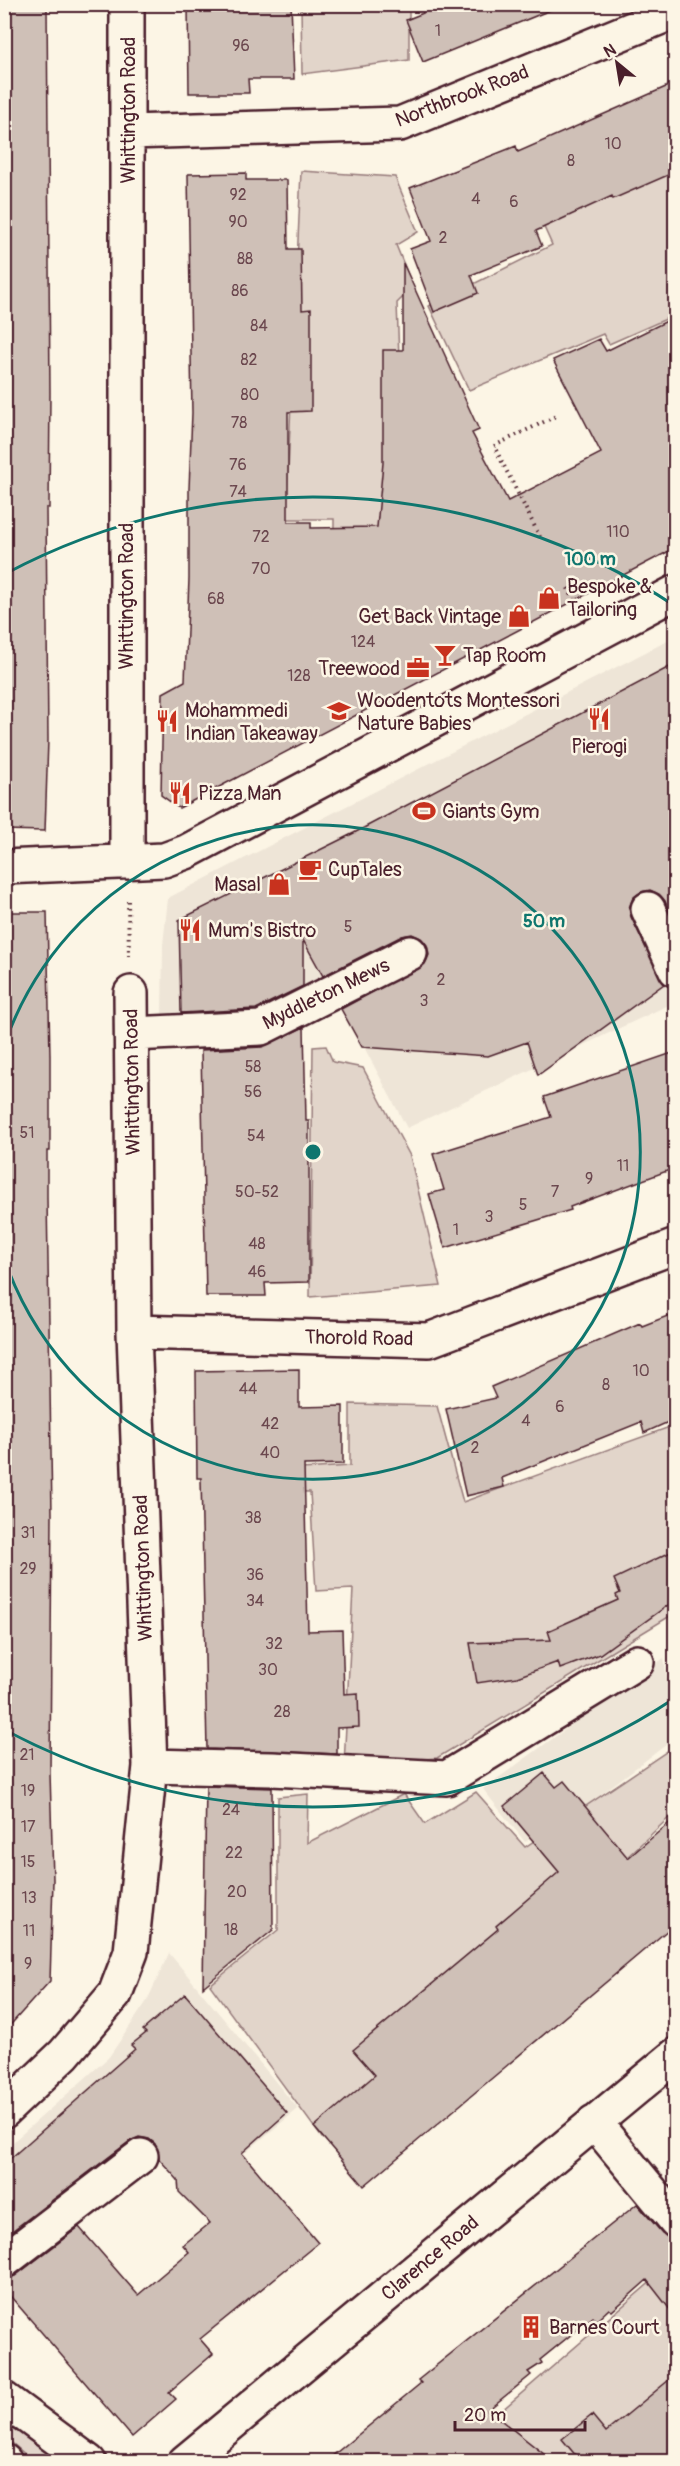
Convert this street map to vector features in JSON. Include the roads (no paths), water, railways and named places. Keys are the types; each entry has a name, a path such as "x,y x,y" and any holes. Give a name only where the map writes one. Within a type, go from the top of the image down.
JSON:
{"street":[{"name":"Whittington Road","path":"127,4 129,132 126,521 127,862"},
{"name":"Northbrook Road","path":"129,132 400,124 675,11"},
{"path":"4,867 164,860 186,852 675,592"},
{"path":"648,909 675,970"},
{"name":"Myddleton Mews","path":"132,1034 261,1028 410,953"},
{"name":"Whittington Road","path":"4,2111 64,2054 115,1994 131,1952 150,1766 134,1332 131,993"},
{"name":"Thorold Road","path":"134,1332 429,1340 675,1246"},
{"path":"150,1766 272,1769 447,1778 637,1662"},
{"name":"Clarence Road","path":"185,2462 675,2055"},
{"path":"594,2122 675,2221"},
{"path":"4,2260 141,2156"},
{"path":"4,2398 89,2462"}],"place":[{"name":"Bespoke & Tailoring","path":"549,598"},
{"name":"Get Back Vintage","path":"519,616"},
{"name":"Tap Room","path":"445,655"},
{"name":"Treewood","path":"418,668"},
{"name":"Woodentots Montessori Nature Babies","path":"339,711"},
{"name":"Pierogi","path":"599,719"},
{"name":"Mohammedi Indian Takeaway","path":"167,721"},
{"name":"Pizza Man","path":"180,793"},
{"name":"Giants Gym","path":"424,811"},
{"name":"CupTales","path":"310,869"},
{"name":"Masal","path":"279,884"},
{"name":"Mum's Bistro","path":"190,930"},
{"name":"Barnes Court","path":"531,2327"}]}
